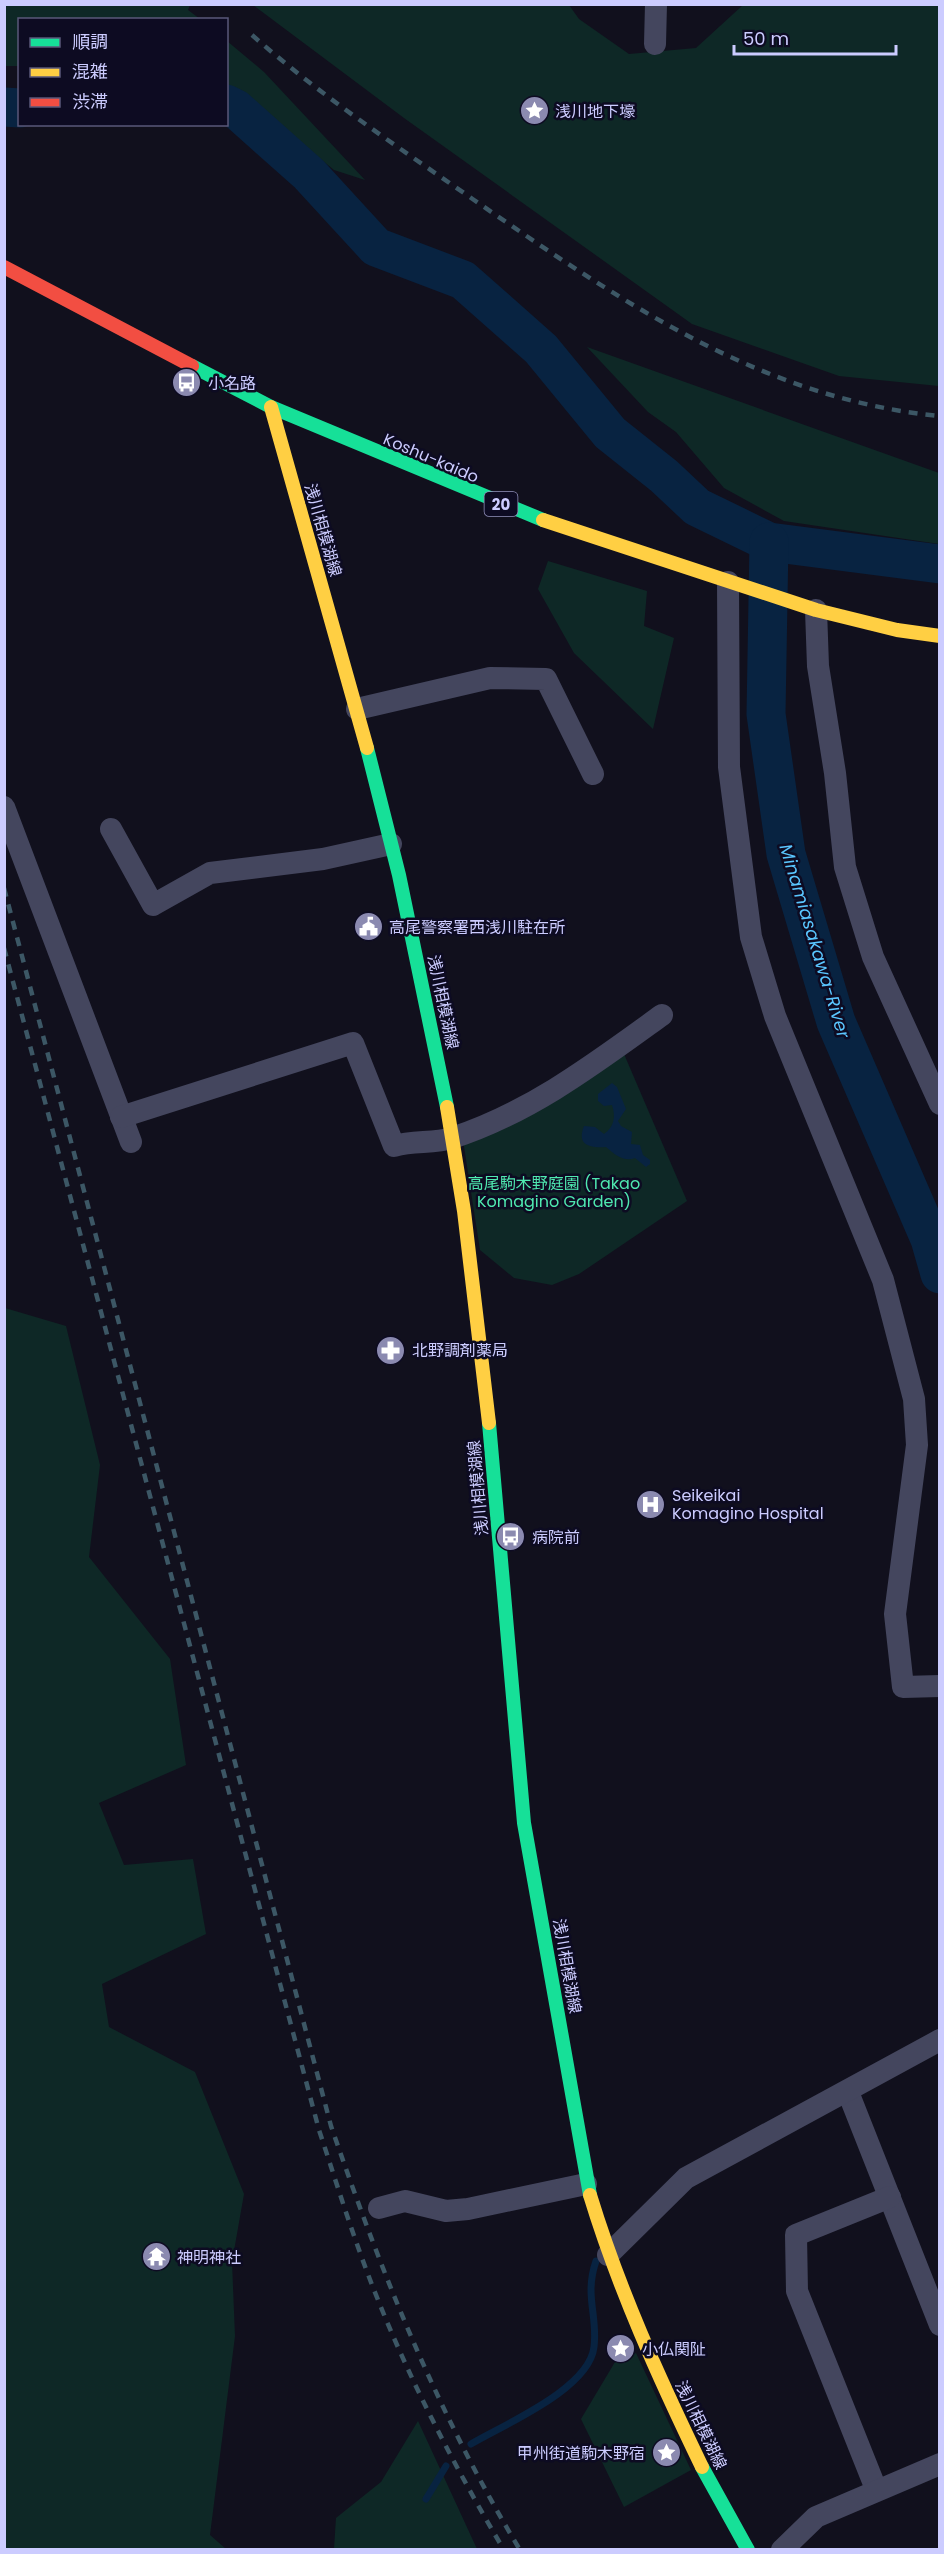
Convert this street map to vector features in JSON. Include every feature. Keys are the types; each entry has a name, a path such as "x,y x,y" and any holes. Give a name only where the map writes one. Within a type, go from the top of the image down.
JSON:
{"main road":[{"name":"Koshu-kaido","path":"4,267 270,407 306,420 370,450 495,502 810,608 897,630 939,636"},
{"name":"浅川相模湖線","path":"270,407 357,709 391,844 440,1062 464,1211 496,1486 524,1823 586,2184 608,2255 649,2355 706,2476 748,2550"}],"street":[{"path":"655,44 656,4"},
{"path":"733,583 729,767 751,937 775,1016 883,1280 904,1354 914,1399 917,1445 895,1614 903,1687 934,1687"},
{"path":"810,608 834,772 844,867 873,957 939,1104"},
{"path":"357,709 490,678 546,679 593,774"},
{"path":"4,807 131,1142"},
{"path":"111,829 153,905 210,873 323,859 391,844"},
{"path":"121,1117 353,1042 394,1146 412,1141 434,1143 453,1138 536,1101 662,1015"},
{"path":"608,2255 686,2178 848,2092 939,2040"},
{"path":"848,2092 939,2325"},
{"path":"379,2208 405,2201 446,2211 468,2209 586,2184"},
{"path":"876,2489 797,2290 796,2235 890,2197"},
{"path":"782,2550 816,2517 876,2489 939,2464"}],"green space":[{"path":"5,4 190,5 188,10 199,18 18,18 18,66 5,66"},
{"path":"253,5 569,5 579,19 629,54 696,48 743,5 939,5 939,386 839,376 692,324 404,118"},
{"path":"228,42 264,72 365,180 334,170 260,110 228,93"},
{"path":"587,347 939,473 939,544 784,521 724,488 676,432 648,412"},
{"path":"548,561 647,591 644,626 674,638 653,729 574,653 538,589"},
{"name":"高尾駒木野庭園 (Takao Komagino Garden)","path":"624,1054 687,1201 579,1274 552,1285 514,1278 480,1250 463,1140"},
{"path":"5,1308 66,1326 100,1465 89,1557 170,1659 186,1765 99,1803 124,1865 193,1859 206,1934 102,1984 109,2027 195,2072 244,2194 232,2262 235,2336 210,2535 226,2549 5,2549"},
{"path":"636,2353 691,2470 624,2507 581,2419 615,2362"},
{"path":"418,2421 477,2549 334,2549 336,2518 381,2482"}],"water":[{"path":"612,1083 617,1087 626,1109 618,1121 621,1126 632,1132 631,1144 640,1145 643,1155 650,1160 650,1164 646,1167 635,1158 623,1158 606,1147 590,1146 583,1142 584,1126 595,1127 604,1134 612,1125 614,1114 612,1105 604,1106 598,1101 598,1094"}],"waterway":[{"name":"Minamiasakawa-River","path":"228,105 236,109 309,174 376,247 463,280 541,349 610,433 664,476 697,507 769,542 940,564"},
{"name":"Minamiasakawa-River","path":"4,107 18,108"},
{"name":"Minamiasakawa-River","path":"769,542 766,714 786,854 836,1022 930,1239 940,1274"},
{"path":"471,2444 524,2416 562,2391 589,2362 595,2336 591,2285 596,2261"},
{"path":"426,2499 446,2466"}],"railway":[{"path":"252,35 333,100 474,200 582,273 694,339 751,366 812,389 874,406 940,416"},
{"path":"4,888 331,2126 371,2237 437,2395 490,2498 520,2550"},
{"path":"4,948 319,2130 358,2247 405,2364 462,2477 504,2550"}],"traffic: fast":[{"path":"192,366 271,407 543,520"},
{"path":"367,748 399,875 447,1107"},
{"path":"489,1423 524,1823 590,2195"},
{"path":"702,2467 748,2550"}],"traffic: slow":[{"path":"271,407 367,748"},
{"path":"543,520 816,610 897,630 940,636"},
{"path":"447,1107 464,1211 489,1423"},
{"path":"590,2195 601,2230 641,2333 702,2467"}],"traffic: jam":[{"path":"4,267 192,366"}],"place":[{"name":"浅川地下壕","path":"534,111"},
{"name":"小名路","path":"187,383"},
{"name":"高尾警察署西浅川駐在所","path":"368,927"},
{"name":"北野調剤薬局","path":"391,1350"},
{"name":"Seikeikai Komagino Hospital","path":"651,1504"},
{"name":"病院前","path":"511,1537"},
{"name":"神明神社","path":"156,2257"},
{"name":"小仏関阯","path":"621,2349"},
{"name":"甲州街道駒木野宿","path":"666,2453"}]}
